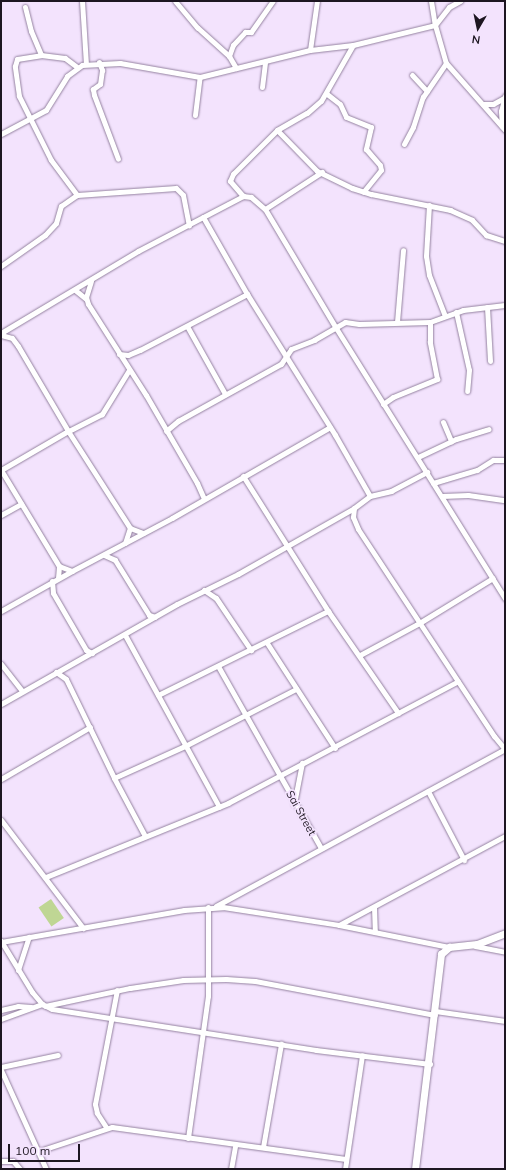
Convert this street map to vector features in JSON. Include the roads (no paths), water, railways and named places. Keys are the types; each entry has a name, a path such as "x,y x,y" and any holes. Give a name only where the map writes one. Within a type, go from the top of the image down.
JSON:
{"street":[{"path":"82,1 86,64"},
{"path":"175,1 198,28 229,56 236,68"},
{"path":"229,56 233,45 245,32 251,32 265,9 275,1"},
{"path":"310,50 318,1"},
{"path":"431,1 435,25 446,63 504,128"},
{"path":"1,134 32,119 46,110 62,83 77,67 86,64 99,62 120,63 200,77 310,50 353,45 435,25 449,7 460,1"},
{"path":"25,7 31,31 42,55"},
{"path":"243,196 232,185 231,177 277,130 307,114 327,94 353,45"},
{"path":"77,67 65,58 42,55 17,59 15,66 19,96 52,160 77,195"},
{"path":"99,62 102,70 100,84 93,89 94,95 118,159"},
{"path":"262,87 265,62"},
{"path":"404,144 427,90 446,63"},
{"path":"412,75 427,90"},
{"path":"195,115 200,77"},
{"path":"327,94 340,104 346,117 370,127 366,149 380,165 381,170 363,192"},
{"path":"483,104 493,104 505,97"},
{"path":"504,128 505,97"},
{"path":"277,130 310,164 322,172 363,192 429,205 468,217 486,234 505,241"},
{"path":"266,209 322,172"},
{"path":"1,266 45,235 56,223 61,206 77,195 176,188 183,195 189,225"},
{"path":"1,334 91,281 138,251 243,196 251,197 266,209 336,328 505,598"},
{"path":"429,205 426,256 429,275 445,316"},
{"path":"203,217 247,294 330,427 370,496"},
{"path":"397,322 403,250"},
{"path":"86,299 91,281"},
{"path":"75,290 86,299 166,431 204,499"},
{"path":"119,354 133,353 247,294"},
{"path":"166,431 178,421 281,364 291,349 350,321 359,324 430,322 456,312 505,305"},
{"path":"487,307 490,361"},
{"path":"456,312 469,370 467,391"},
{"path":"383,404 393,397 437,379 430,342 430,322"},
{"path":"186,326 225,394"},
{"path":"1,334 12,338 18,346 68,431 130,528 143,533"},
{"path":"72,571 59,566 1,470 68,431 93,420 106,411 129,370"},
{"path":"443,422 452,441"},
{"path":"1,611 55,580 104,555 330,427"},
{"path":"418,457 452,441 488,428"},
{"path":"433,483 477,470 493,460 505,460"},
{"path":"1,704 56,672 125,635 154,617 354,508 370,496 391,491 427,472"},
{"path":"243,476 328,611 360,655 398,713"},
{"path":"442,496 468,495 505,500"},
{"path":"1,515 21,504"},
{"path":"211,907 428,792 505,749 494,736 421,622 358,530 353,517 354,508"},
{"path":"125,543 130,528"},
{"path":"115,560 116,548"},
{"path":"104,555 115,560 149,615 154,617"},
{"path":"59,566 53,593 86,650 92,653"},
{"path":"360,655 421,622 493,578"},
{"path":"204,590 216,598 251,650"},
{"path":"158,695 267,643 328,611"},
{"path":"125,635 219,807"},
{"path":"267,643 335,748"},
{"path":"1,664 22,691"},
{"path":"66,679 69,665"},
{"name":"Sai Street","path":"218,666 282,776 294,804 321,848"},
{"path":"56,672 66,679 114,778 145,836"},
{"path":"46,877 219,807 282,776 302,763 335,748 458,681"},
{"path":"114,778 185,746 296,688"},
{"path":"1,779 90,727"},
{"path":"294,804 302,763"},
{"path":"428,792 464,860"},
{"path":"1,820 46,877 83,928"},
{"path":"339,925 464,860 505,836"},
{"path":"188,1138 204,1033 209,979 211,907"},
{"path":"430,1064 204,1033 58,1010 43,1005 18,970 1,942 211,907 234,908 339,925 448,947 472,945 505,933"},
{"path":"374,907 375,932"},
{"path":"18,970 29,937"},
{"path":"472,945 505,952"},
{"path":"415,1169 430,1064 440,960 448,947"},
{"path":"1,1019 43,1005 117,990 209,979 255,981 435,1013 505,1022"},
{"path":"106,1128 97,1113 96,1104 117,990"},
{"path":"1,1010 18,1006 33,1008"},
{"path":"263,1147 281,1044"},
{"path":"345,1169 362,1055"},
{"path":"1,1067 58,1056"},
{"path":"1,1070 46,1169"},
{"path":"39,1151 106,1128 188,1138 235,1146 263,1147 346,1159"},
{"path":"231,1169 235,1146"},
{"path":"1,1162 13,1160 20,1169"}]}
